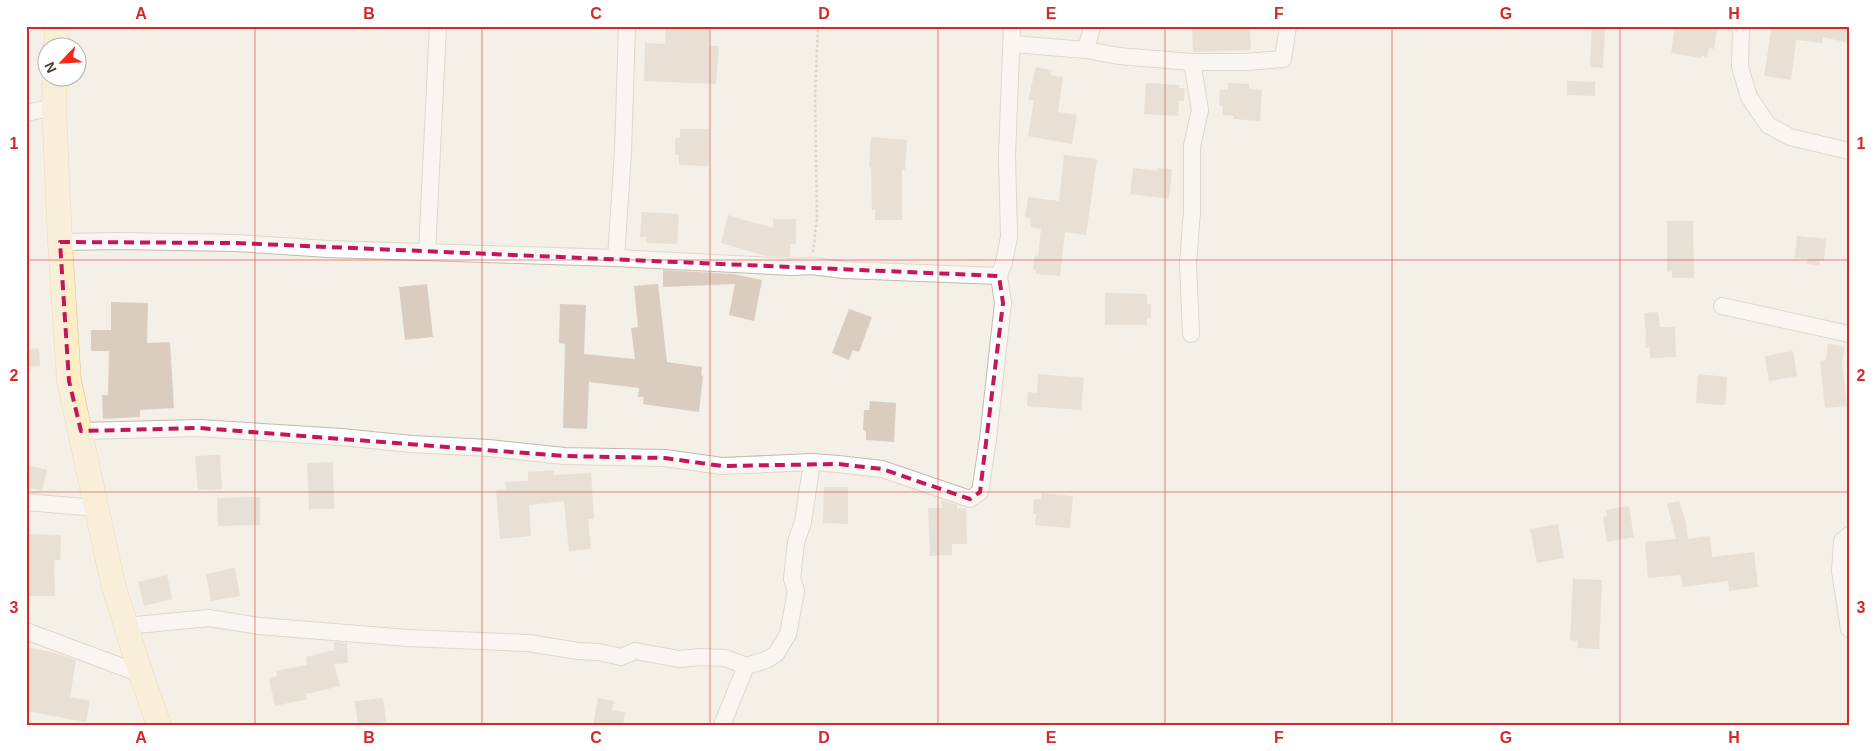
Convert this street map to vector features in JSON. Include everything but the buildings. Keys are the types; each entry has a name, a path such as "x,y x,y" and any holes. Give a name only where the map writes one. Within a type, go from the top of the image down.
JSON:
{"street":[{"path":"427,252 438,26"},
{"path":"616,258 623,152 627,26"},
{"path":"80,431 199,428 341,436 412,444 489,448 564,456 664,458 722,466 812,462 882,469 970,499 980,492 988,439 1003,303 999,276 1009,237 1007,156 1012,26"},
{"path":"1086,50 1092,26"},
{"path":"1012,44 1192,62 1246,62 1283,59 1288,26"},
{"path":"1741,26 1740,67 1749,97 1768,125 1790,137 1849,151"},
{"path":"1191,334 1188,263 1192,212 1192,146 1200,110 1192,62"},
{"path":"55,88 60,242 69,381 113,584 159,725"},
{"path":"26,113 54,107"},
{"path":"60,242 236,243 328,250 616,258 792,267 812,266 844,270 960,276 999,276"},
{"path":"1722,306 1849,334"},
{"path":"126,626 209,618 259,626 408,638 528,643 621,656 635,651 679,659 700,657 725,658 746,666 766,660 776,654 788,634 796,591 792,579 796,542 803,522 812,462"},
{"path":"26,502 96,508"},
{"path":"1849,535 1842,541 1840,571 1849,629"},
{"path":"26,632 141,674"},
{"path":"722,725 746,666"}],"path":[{"path":"812,266 817,218 815,97 818,26"}],"highlighted area":[{"path":"60,242 236,243 999,276 1003,303 980,492 970,499 882,469 838,464 722,466 665,458 564,456 199,428 81,431 69,381"}]}
